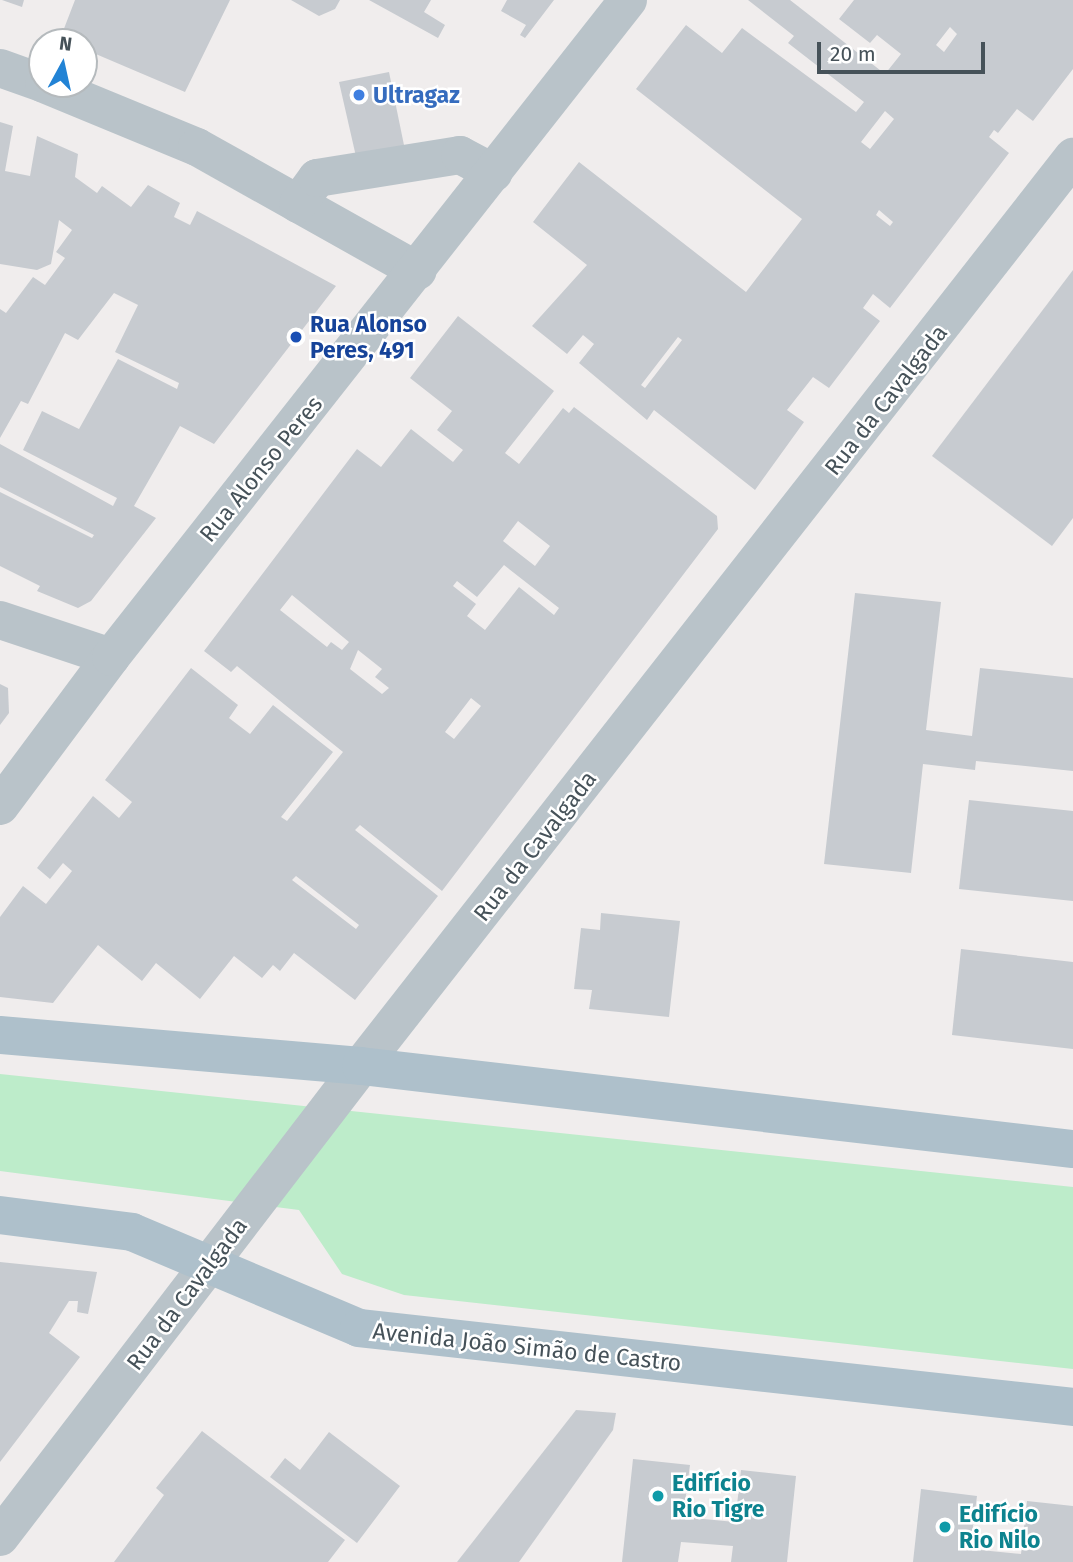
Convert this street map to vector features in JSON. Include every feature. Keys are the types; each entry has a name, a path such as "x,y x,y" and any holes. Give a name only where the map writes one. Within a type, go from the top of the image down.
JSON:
{"main road":[{"path":"0,1035 361,1066 1073,1149"},
{"name":"Avenida João Simão de Castro","path":"0,1215 132,1232 359,1328 1073,1407"}],"street":[{"name":"Rua Alonso Peres","path":"0,806 111,657 418,271 628,0"},
{"path":"0,68 28,78"},
{"path":"79,98 197,148 418,271"},
{"path":"298,204 317,178 460,155 494,173"},
{"name":"Rua da Cavalgada","path":"0,1537 361,1066 1073,157"},
{"path":"0,620 111,657"}],"green space":[{"path":"0,1074 1073,1187 1073,1369 404,1295 342,1274 299,1210 0,1171"}],"building":[{"path":"2,0 24,0 22,7"},
{"path":"75,0 230,0 185,92 98,55 98,28 64,28"},
{"path":"291,0 340,0 335,9 319,16"},
{"path":"369,0 431,0 424,12 445,25 438,38"},
{"path":"507,0 554,0 525,38 520,35 526,25 501,11"},
{"path":"748,0 790,0 885,74 901,54 877,35 870,43 839,19 854,0 1073,0 1073,69 1033,121 1017,109 998,133 994,130 989,137 1009,153 890,308 873,294 863,308 880,321 829,388 813,377 787,410 804,422 755,490 654,410 647,420 579,363 594,344 583,335 567,354 532,326 587,265 533,222 579,162 746,292 802,219 636,89 686,25 722,53 742,28 856,112 864,102 788,43 794,36","holes":["950,27 957,34 944,52 936,45","885,111 894,119 870,149 861,142","879,210 893,222 890,226 876,215","678,337 682,340 645,388 641,385"]},
{"path":"389,72 405,150 357,161 339,82"},
{"path":"0,122 13,126 5,171 30,176 37,136 78,154 75,177 97,193 102,186 131,207 148,185 180,203 174,217 190,225 197,211 336,286 214,444 180,426 134,506 156,518 91,601 78,608 37,591 40,586 0,566 0,492 92,538 94,535 0,487 0,444 113,506 117,498 23,450 42,411 79,429 118,359 177,389 179,383 115,352 138,305 114,293 78,340 65,333 28,404 21,401 0,438 0,309 6,313 33,277 45,285 65,258 56,252 72,230 59,220 51,264 37,270 0,264"},
{"path":"1073,270 1073,518 1052,546 932,456"},
{"path":"458,316 554,391 505,453 519,464 563,408 569,413 574,407 717,516 718,529 442,891 360,825 355,830 438,896 355,1000 294,953 280,971 273,965 262,978 234,956 200,999 156,963 142,981 98,945 53,1003 0,997 0,917 23,886 46,904 72,871 63,863 50,879 37,868 93,796 119,818 132,802 105,780 191,668 238,705 229,718 250,734 273,705 333,752 281,817 287,821 343,752 237,666 231,672 204,651 357,449 381,467 411,429 453,462 463,450 437,430 452,411 410,378","holes":["518,521 550,546 535,566 503,541","504,565 559,608 554,615 519,587 485,630 467,616 476,604 453,586 457,581 477,597","292,595 349,642 342,650 331,642 327,647 280,610","358,650 382,669 375,677 389,688 382,694 350,669","471,698 481,706 454,739 445,732","296,876 359,925 356,929 292,880"]},
{"path":"855,593 941,602 926,730 972,736 980,668 1073,678 1073,771 976,761 975,770 923,764 911,873 824,864"},
{"path":"0,684 8,688 9,713 0,725"},
{"path":"969,800 1073,811 1073,901 959,889"},
{"path":"601,913 680,921 669,1017 589,1009 592,990 574,989 581,928 600,930"},
{"path":"961,949 1073,962 1073,1049 952,1035"},
{"path":"0,1262 97,1272 88,1314 77,1312 78,1301 69,1301 49,1333 80,1357 0,1462"},
{"path":"576,1410 616,1413 613,1430 519,1562 457,1562"},
{"path":"202,1431 345,1540 328,1562 114,1562 164,1495 156,1488"},
{"path":"329,1432 400,1486 357,1543 270,1477 285,1458 300,1470"},
{"name":"Edifício Rio Tigre","path":"633,1459 690,1465 683,1517 735,1522 741,1470 796,1476 787,1562 731,1562 733,1546 681,1542 678,1562 622,1562"},
{"name":"Edifício Rio Nilo","path":"921,1489 977,1496 970,1549 1021,1554 1027,1501 1073,1506 1073,1562 913,1562"}],"place":[{"name":"Ultragaz","path":"359,95"},
{"name":"Rua Alonso Peres, 491","path":"296,337"},
{"name":"Edifício Rio Tigre","path":"658,1496"},
{"name":"Edifício Rio Nilo","path":"945,1527"}]}
